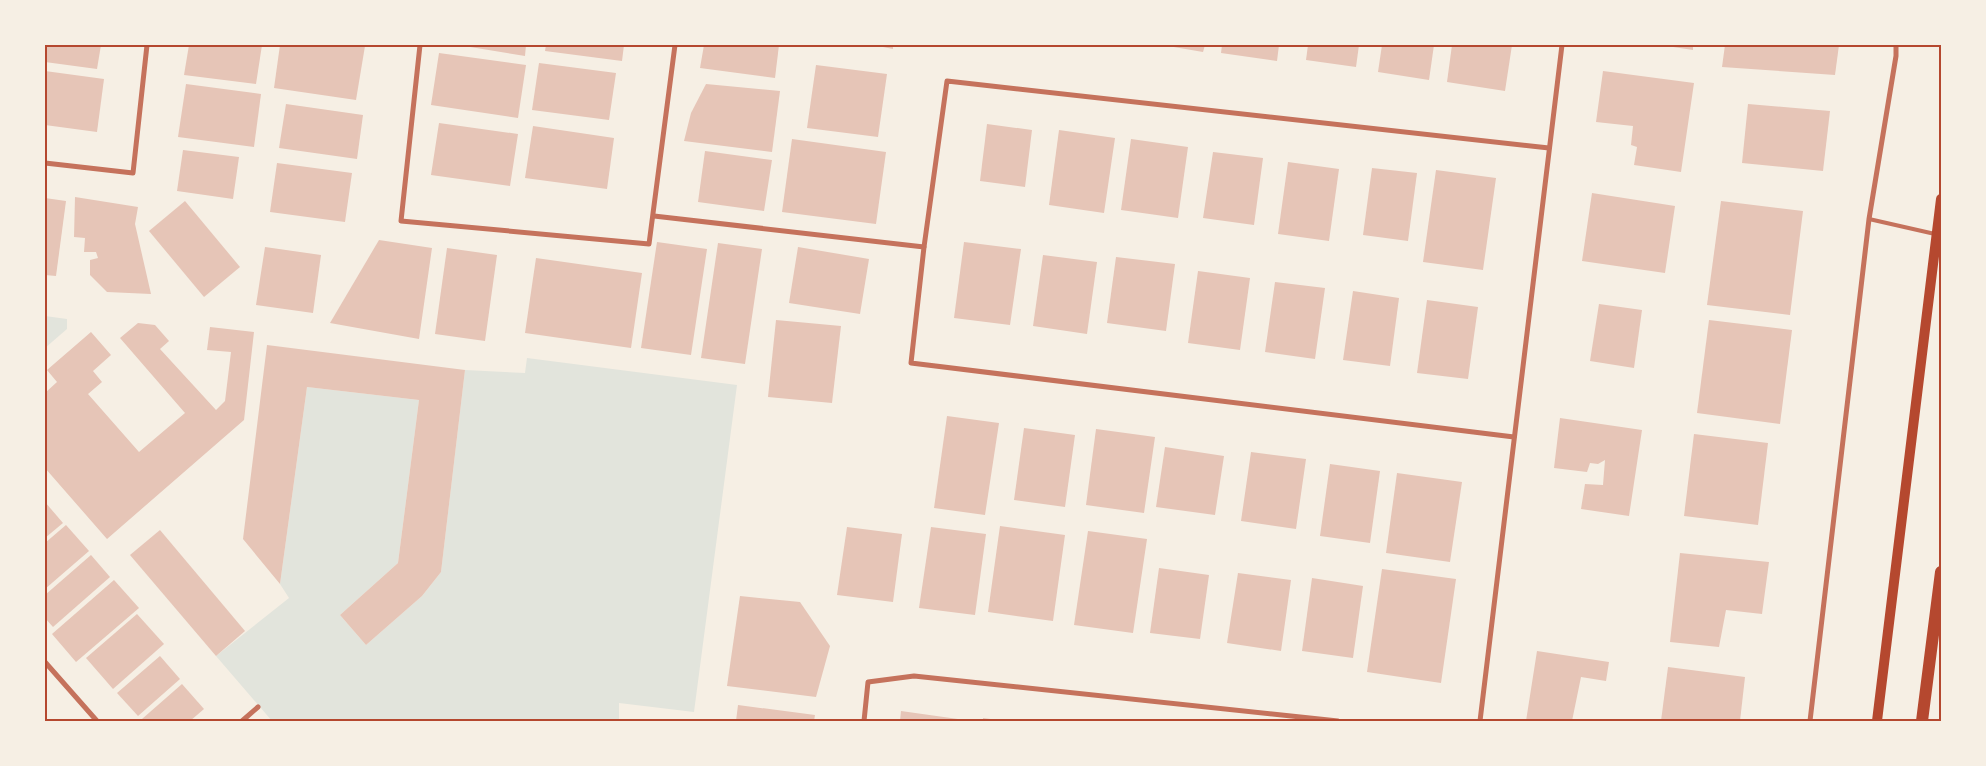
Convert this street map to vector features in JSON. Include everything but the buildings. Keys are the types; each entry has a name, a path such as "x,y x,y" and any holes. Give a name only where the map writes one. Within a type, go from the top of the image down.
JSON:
{"main road":[{"path":"1877,721 1941,199"},
{"path":"1922,721 1941,572"}],"street":[{"path":"45,163 133,173 147,45"},
{"path":"420,45 401,221 649,244 675,45"},
{"path":"1480,721 1562,45"},
{"path":"1810,721 1869,219 1896,56 1896,45"},
{"path":"1514,437 911,363 924,247 947,81 1549,148"},
{"path":"654,216 924,247"},
{"path":"45,662 96,721"},
{"path":"864,721 868,682 914,676 1338,721"},
{"path":"242,721 258,707"}],"lane":[{"path":"1869,219 1937,234"}],"shaded area":[{"path":"45,316 67,319 67,329 45,348"},
{"path":"527,358 737,385 694,712 619,703 619,721 272,721 216,656 289,598 280,584 307,387 419,400 398,563 340,615 366,645 422,596 441,572 465,370 525,373"}]}
